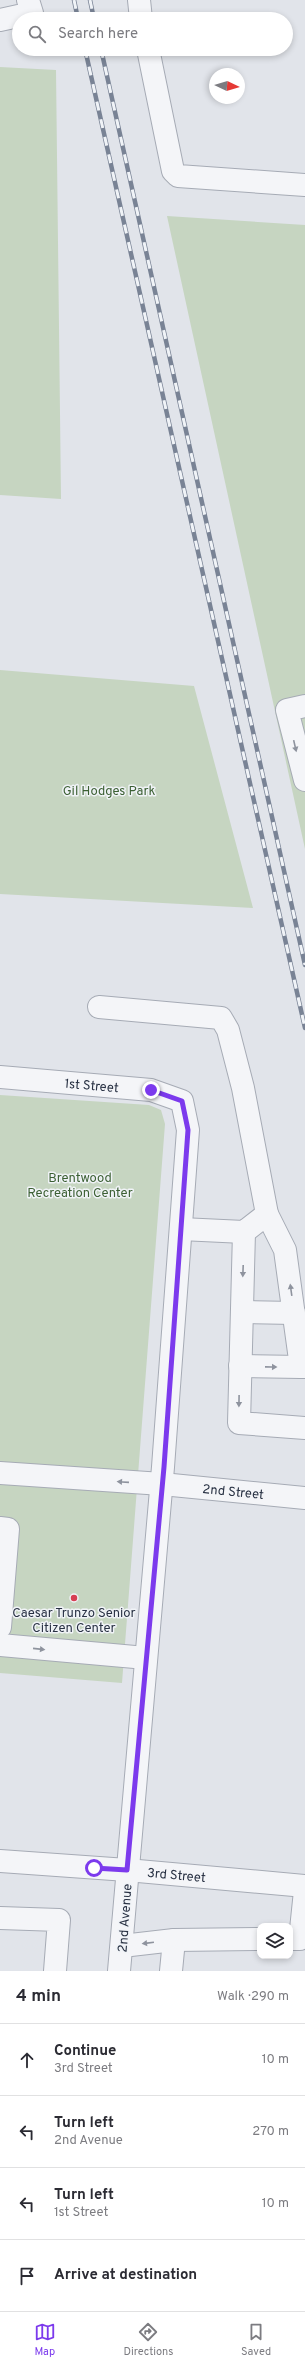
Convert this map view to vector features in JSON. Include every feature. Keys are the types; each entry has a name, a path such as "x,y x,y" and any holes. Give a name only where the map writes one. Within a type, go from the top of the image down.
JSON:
{"street":[{"path":"28,0 32,12"},
{"path":"139,0 140,12"},
{"path":"0,20 12,17"},
{"path":"149,56 173,171 178,176 305,185"},
{"path":"296,708 305,780"},
{"path":"99,1007 221,1018 228,1030 243,1088 267,1214 285,1250 303,1367 240,1366"},
{"name":"1st Street","path":"0,1077 151,1090 182,1101"},
{"name":"2nd Avenue","path":"119,1971 162,1484 181,1229 188,1130 182,1101"},
{"path":"181,1229 244,1232 267,1214"},
{"path":"244,1232 238,1423 305,1428"},
{"path":"242,1312 294,1313"},
{"name":"2nd Street","path":"0,1473 162,1484 305,1498"},
{"path":"0,1528 8,1529 0,1627"},
{"path":"0,1645 146,1658"},
{"name":"3rd Street","path":"0,1862 127,1870 305,1886"},
{"path":"298,1939 305,1891"},
{"path":"0,1918 58,1920 55,1971"},
{"path":"122,1946 174,1940 257,1939"},
{"path":"171,1971 174,1940"}],"green space":[{"path":"0,67 56,70 61,499 0,495"},
{"path":"167,216 305,225 305,849"},
{"name":"Gil Hodges Park","path":"0,670 194,686 253,908 0,894"},
{"name":"Brentwood Recreation Center","path":"0,1095 149,1105 161,1110 165,1124 122,1683 0,1673"}],"railway":[{"path":"74,0 77,12"},
{"path":"90,0 93,12"},
{"path":"87,56 305,1028"},
{"path":"103,56 305,965"}],"place":[{"name":"Caesar Trunzo Senior Citizen Center","path":"74,1598"}],"route":[{"path":"94,1868 127,1870 164,1467 188,1130 182,1101 151,1090"}]}
